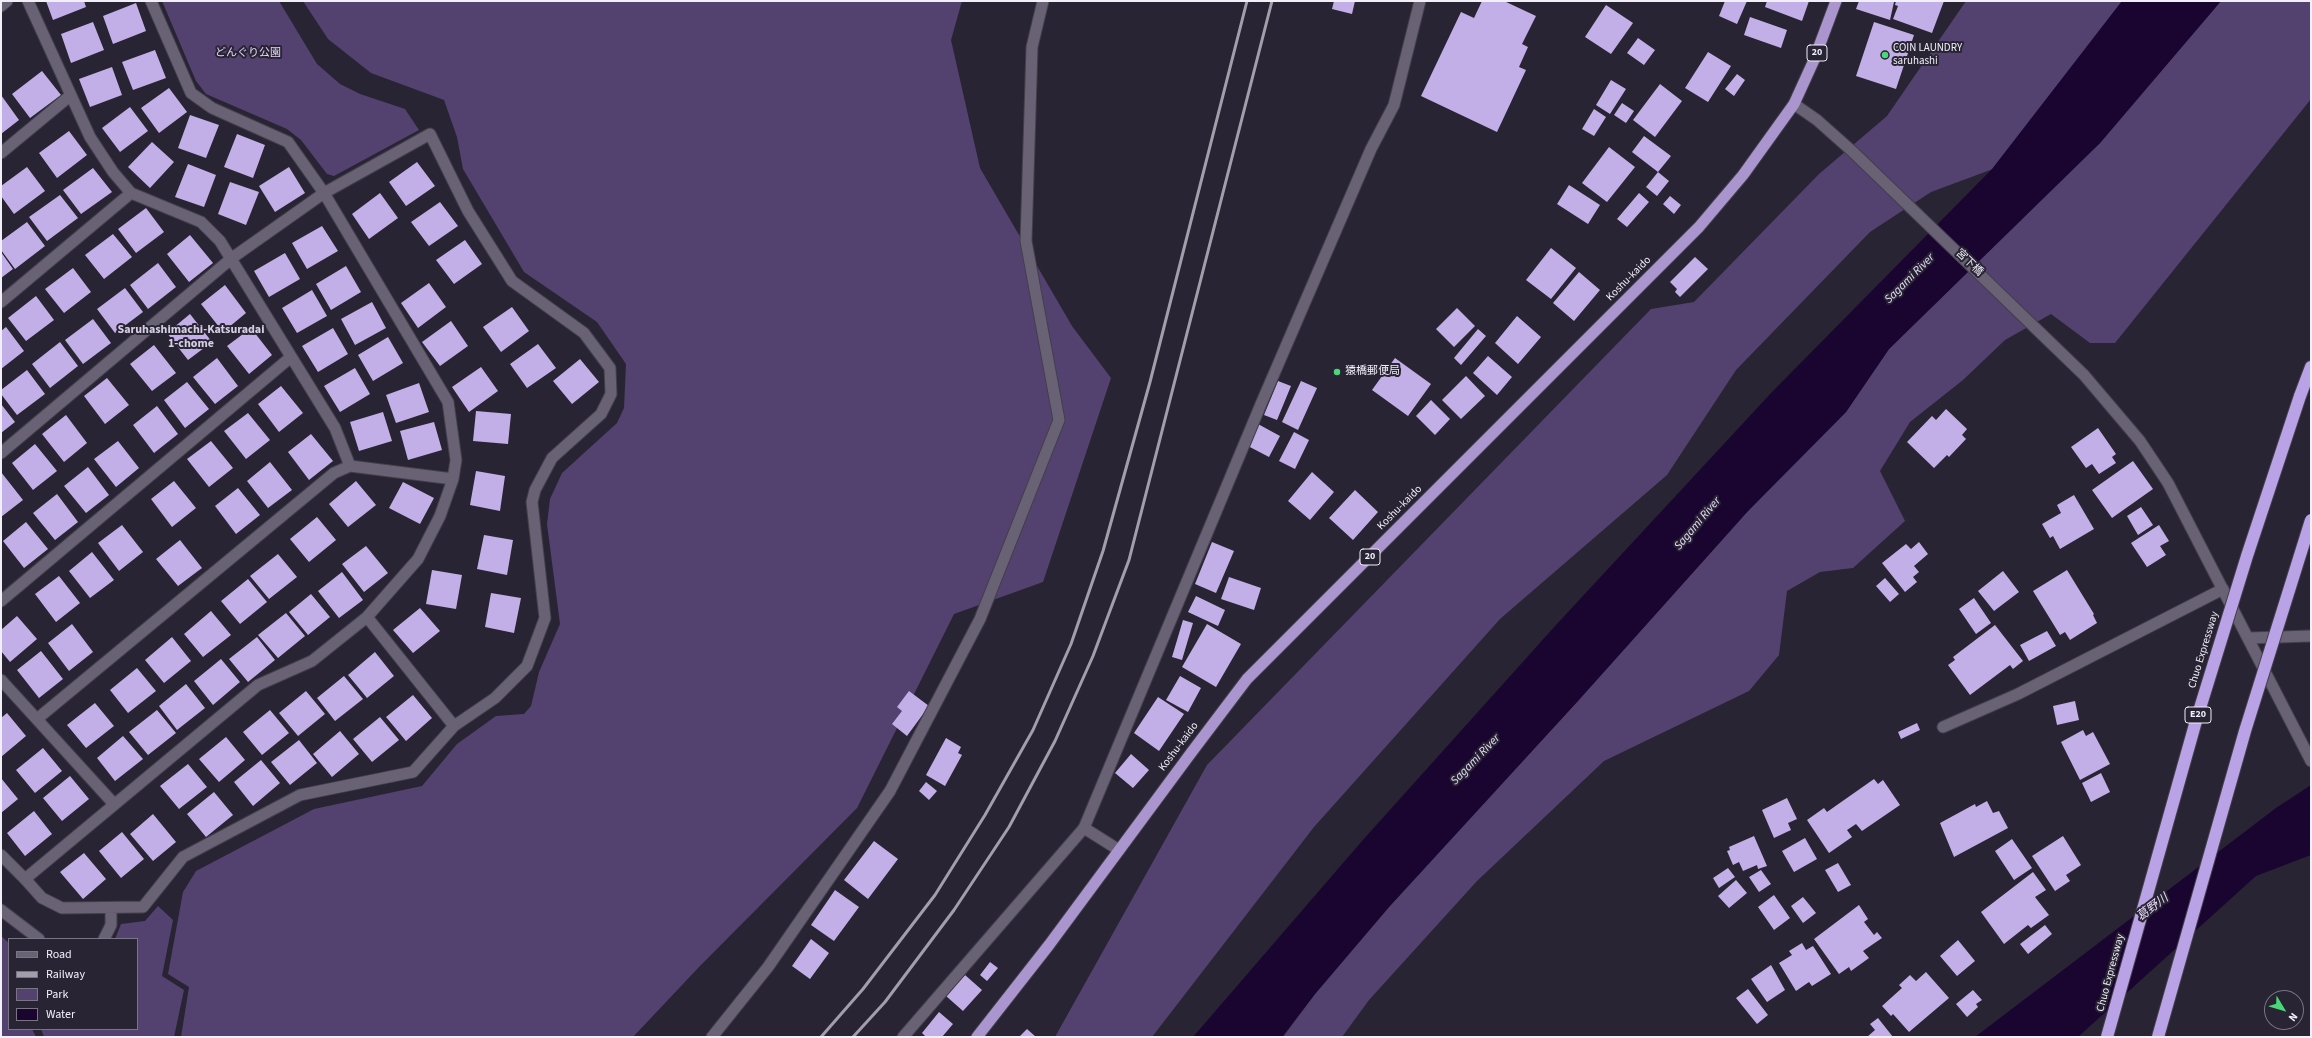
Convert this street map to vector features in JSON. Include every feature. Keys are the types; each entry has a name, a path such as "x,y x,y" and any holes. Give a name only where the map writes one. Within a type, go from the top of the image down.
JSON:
{"highway":[{"name":"Koshu-kaido","path":"977,1037 1049,945 1247,679 1699,227 1743,175 1794,104 1814,60 1836,1"},
{"name":"Chuo Expressway","path":"2107,1037 2196,721 2300,396 2311,367"},
{"path":"2158,1037 2245,731 2311,520"}],"street":[{"path":"1,6 7,1"},
{"path":"28,1 90,137 113,172 131,193 201,222 220,241 232,258 334,428 350,466"},
{"path":"25,879 258,685 312,661 367,617 418,558 440,516 453,479 456,460 448,402 324,193 288,142 212,108 191,93 151,1"},
{"path":"712,1037 768,967 890,791 980,619 1059,420 1026,242 1032,47 1043,1"},
{"path":"903,1037 1084,828 1261,404 1371,149 1394,105 1420,1"},
{"path":"1,153 71,96"},
{"name":"宮下橋","path":"1794,104 1817,120 1853,152 2084,374 2140,441 2168,483 2311,761"},
{"path":"1,453 232,258 324,193 430,134 468,211 512,281 584,333 610,368 611,394 601,414 552,458 535,490 532,502 545,618 527,666 495,698 454,726 412,772 300,795 184,857 143,907 62,908 42,898 1,855"},
{"path":"1,302 131,193"},
{"path":"1,601 291,357"},
{"path":"37,719 334,473 350,466 453,479"},
{"path":"1943,727 2018,694 2223,589"},
{"path":"367,617 454,726"},
{"path":"2249,638 2311,636"},
{"path":"1,680 114,804"},
{"path":"1084,828 1119,850"},
{"path":"104,938 111,924 111,908"},
{"path":"1,910 38,938"}],"green space":[{"name":"どんぐり公園","path":"162,1 279,1 317,64 340,84 360,94 405,109 419,130 334,176 327,174 301,140 287,129 206,94 196,81"},
{"path":"303,1 962,1 951,40 980,168 1072,326 1111,378 1043,582 954,614 857,808 699,967 633,1037 181,1037 189,987 168,974 183,892 196,871 314,809 422,786 457,744 496,716 524,714 531,706 539,672 560,624 547,524 550,499 562,473 617,423 624,408 626,364 597,322 524,272 463,169 457,137 444,100 371,73 328,39"},
{"path":"1966,1 2122,1 1993,169 1931,192 1870,232 1736,370 1667,475 1500,619 1314,827 1152,1037 1055,1037 1207,765 1651,309 1694,302 1819,174 1887,116"},
{"path":"2221,1 2311,1 2311,99 2115,343 2090,343 2051,314 2005,340 1963,380 1910,422 1880,471 1905,521 1853,568 1820,572 1787,591 1779,655 1749,691 1604,761 1477,881 1369,1000 1342,1037 1283,1037 1315,994 1389,907 1577,702 1748,511 1846,412 1889,349 2100,143"},
{"path":"158,906 173,920 162,976 184,990 174,1037 44,1037 41,1030 138,1030 138,938 115,938 121,924 145,921"},
{"path":"1,936 8,942 8,1030 32,1030 36,1037 1,1037"}],"water":[{"name":"Sagami River","path":"2122,1 2221,1 2100,143 1889,349 1846,412 1748,511 1577,702 1389,907 1315,994 1282,1037 1193,1037 1362,841 1556,625 1772,392 1992,169"},
{"name":"葛野川","path":"2311,785 2311,855 2256,876 2078,1037 1975,1037 2276,808"}],"building":[{"path":"46,1 84,1 86,7 53,20"},
{"path":"1334,1 1355,1 1352,14 1332,9"},
{"path":"1482,1 1504,1 1536,16 1522,44 1528,47 1519,67 1526,70 1497,132 1421,96 1461,12 1474,18"},
{"path":"1725,1 1747,1 1737,24 1719,16"},
{"path":"1767,1 1809,1 1802,21 1765,7"},
{"path":"1859,1 1894,2 1890,20 1856,9"},
{"path":"1896,1 1944,1 1932,33 1893,19 1898,6 1895,5"},
{"path":"136,3 146,31 113,44 103,16"},
{"path":"1606,5 1633,23 1611,54 1585,37"},
{"path":"1750,17 1787,30 1781,48 1744,35"},
{"path":"93,22 104,50 71,63 61,34"},
{"name":"COIN LAUNDRY saruhashi","path":"1874,22 1914,35 1896,89 1856,76"},
{"path":"1638,38 1655,50 1644,65 1627,53"},
{"path":"155,50 166,78 133,90 122,62"},
{"path":"1708,52 1731,66 1708,102 1685,88"},
{"path":"112,67 122,95 90,107 79,79"},
{"path":"42,71 61,95 30,118 12,94"},
{"path":"1737,74 1745,80 1734,96 1725,89"},
{"path":"1611,80 1626,89 1610,114 1596,105"},
{"path":"1660,84 1682,101 1655,137 1633,120"},
{"path":"169,88 187,112 159,133 141,108"},
{"path":"1,95 19,120 1,134"},
{"path":"1622,103 1634,111 1626,123 1614,115"},
{"path":"130,107 148,131 120,152 102,128"},
{"path":"1594,109 1606,117 1594,136 1582,129"},
{"path":"190,115 219,125 206,158 178,148"},
{"path":"69,131 87,155 57,178 39,153"},
{"path":"237,134 265,145 253,178 224,167"},
{"path":"1644,136 1671,156 1658,172 1632,152"},
{"path":"152,142 174,162 150,188 128,167"},
{"path":"1609,147 1635,167 1607,202 1582,183"},
{"path":"417,162 435,186 406,206 389,182"},
{"path":"188,164 216,175 204,207 175,197"},
{"path":"27,167 45,191 14,214 1,196 1,186"},
{"path":"289,167 305,193 275,212 259,186"},
{"path":"93,168 112,192 81,214 63,190"},
{"path":"1658,172 1669,181 1657,196 1646,187"},
{"path":"230,182 259,192 246,225 218,214"},
{"path":"1569,185 1600,205 1588,224 1557,204"},
{"path":"380,193 398,218 369,239 352,214"},
{"path":"1639,193 1649,202 1627,227 1617,219"},
{"path":"60,195 78,218 47,241 29,217"},
{"path":"1670,196 1681,205 1674,214 1663,204"},
{"path":"440,202 458,226 429,246 411,222"},
{"path":"146,208 164,232 136,253 118,229"},
{"path":"27,222 45,246 15,269 1,250 1,241"},
{"path":"322,226 338,251 307,269 292,243"},
{"path":"113,234 132,257 104,279 85,255"},
{"path":"190,235 213,263 189,282 167,254"},
{"path":"465,240 482,264 454,284 436,260"},
{"path":"1551,248 1576,268 1551,299 1526,280"},
{"path":"1,252 13,269 1,278"},
{"path":"285,253 300,279 269,297 254,271"},
{"path":"1695,257 1708,269 1680,297 1675,292 1677,289 1670,282"},
{"path":"158,263 176,287 148,309 130,285"},
{"path":"346,266 361,292 331,310 316,284"},
{"path":"73,268 91,292 64,313 45,289"},
{"path":"1579,272 1600,290 1574,321 1553,303"},
{"path":"429,283 446,307 418,328 401,303"},
{"path":"225,285 246,313 223,332 201,304"},
{"path":"125,288 143,312 115,333 97,309"},
{"path":"312,290 327,316 297,333 282,308"},
{"path":"36,296 54,320 26,341 8,318"},
{"path":"372,302 386,328 355,345 341,319"},
{"path":"512,307 529,331 501,352 483,327"},
{"path":"1457,308 1475,326 1454,347 1436,329"},
{"path":"190,314 212,342 188,360 167,333"},
{"path":"1517,316 1541,337 1518,364 1495,343"},
{"path":"93,319 111,343 83,364 65,340"},
{"path":"451,321 468,346 440,366 422,342"},
{"path":"6,327 24,351 1,369 1,331"},
{"path":"251,328 272,355 249,374 227,346"},
{"path":"333,328 348,354 318,372 302,346"},
{"path":"1478,329 1486,336 1461,365 1454,358"},
{"path":"388,337 403,363 373,381 358,355"},
{"path":"60,342 78,366 50,388 32,364"},
{"path":"538,344 556,368 527,388 510,364"},
{"path":"154,345 176,373 152,391 130,364"},
{"path":"1488,356 1512,377 1497,395 1473,373"},
{"path":"217,358 238,386 215,404 193,377"},
{"path":"1395,358 1431,384 1408,416 1372,390"},
{"path":"580,359 599,382 572,404 553,381"},
{"path":"481,367 498,391 469,412 452,387"},
{"path":"355,368 370,394 340,412 324,386"},
{"path":"27,370 45,394 17,415 1,394 1,390"},
{"path":"1466,376 1485,396 1461,419 1442,400"},
{"path":"107,378 129,405 105,424 84,396"},
{"path":"1278,381 1291,386 1277,420 1264,415"},
{"path":"1301,381 1317,388 1298,430 1282,422"},
{"path":"187,382 209,409 185,428 164,400"},
{"path":"419,383 429,412 396,423 386,395"},
{"path":"281,386 303,413 279,432 258,404"},
{"path":"1431,400 1450,419 1435,435 1416,416"},
{"path":"1,404 15,422 1,433"},
{"path":"157,406 178,434 154,453 133,425"},
{"path":"1946,409 1967,429 1962,435 1966,439 1949,457 1947,455 1934,468 1907,442 1932,416 1936,420"},
{"path":"476,411 511,414 508,444 473,441"},
{"path":"383,412 392,441 359,451 350,422"},
{"path":"248,413 270,440 246,459 224,431"},
{"path":"66,415 87,443 64,462 42,434"},
{"path":"434,422 442,450 408,460 400,431"},
{"path":"1258,424 1280,436 1269,457 1246,445"},
{"path":"2098,428 2116,454 2112,457 2116,463 2099,474 2092,464 2086,468 2071,447"},
{"path":"1294,432 1309,440 1295,469 1279,461"},
{"path":"311,434 333,461 309,480 288,452"},
{"path":"118,441 139,468 116,487 94,459"},
{"path":"211,441 233,468 209,487 187,459"},
{"path":"35,444 57,471 33,490 12,463"},
{"path":"2133,461 2153,489 2112,518 2092,490"},
{"path":"270,462 292,490 268,508 247,481"},
{"path":"88,467 109,495 86,513 64,486"},
{"path":"476,471 505,476 500,511 470,505"},
{"path":"1,472 23,500 1,517"},
{"path":"1312,472 1334,492 1310,520 1288,501"},
{"path":"174,481 196,508 172,527 151,499"},
{"path":"356,481 376,505 348,527 329,504"},
{"path":"403,482 434,498 420,524 389,508"},
{"path":"238,488 260,515 236,534 215,506"},
{"path":"1355,490 1378,512 1353,540 1329,518"},
{"path":"57,494 78,522 55,540 33,513"},
{"path":"2074,495 2094,529 2060,549 2053,536 2050,538 2042,524 2061,513 2057,505"},
{"path":"2141,507 2153,525 2138,535 2127,516"},
{"path":"317,517 336,540 309,562 290,539"},
{"path":"26,522 48,549 24,568 3,541"},
{"path":"122,525 143,552 119,571 98,543"},
{"path":"2159,525 2169,541 2160,546 2166,555 2147,567 2131,543"},
{"path":"484,535 513,540 507,575 477,569"},
{"path":"180,540 202,568 178,586 156,559"},
{"path":"1212,542 1234,551 1216,593 1195,584"},
{"path":"1919,542 1928,554 1914,566 1919,572 1913,577 1917,582 1905,592 1882,563 1906,544 1911,549"},
{"path":"366,546 388,573 364,592 342,564"},
{"path":"92,552 114,580 90,598 69,571"},
{"path":"278,554 297,577 269,599 250,576"},
{"path":"432,570 462,575 456,609 426,604"},
{"path":"2067,570 2094,614 2093,615 2097,623 2070,640 2065,632 2060,635 2033,591"},
{"path":"2003,571 2019,592 1994,611 1978,591"},
{"path":"342,572 363,600 339,618 318,591"},
{"path":"59,576 80,603 56,622 35,594"},
{"path":"1229,577 1261,588 1254,610 1221,599"},
{"path":"1885,578 1899,594 1890,602 1876,586"},
{"path":"248,579 267,602 240,624 221,601"},
{"path":"491,593 521,598 514,633 485,627"},
{"path":"311,594 330,617 308,635 289,612"},
{"path":"1196,596 1225,610 1218,626 1188,612"},
{"path":"1974,598 1991,623 1976,634 1959,609"},
{"path":"420,608 440,631 413,653 393,630"},
{"path":"211,611 231,635 203,657 184,634"},
{"path":"286,613 305,636 278,658 258,635"},
{"path":"17,616 37,639 10,662 1,651 1,630"},
{"path":"1183,620 1193,623 1182,660 1172,657"},
{"path":"72,624 93,652 69,671 48,643"},
{"path":"1207,624 1241,644 1216,687 1182,667"},
{"path":"1995,625 2023,661 2013,669 2010,665 1970,695 1948,665 1955,660 1953,657"},
{"path":"2047,631 2056,646 2029,661 2020,645"},
{"path":"172,637 191,661 164,683 145,660"},
{"path":"257,637 275,660 248,682 229,659"},
{"path":"41,651 63,679 39,698 17,670"},
{"path":"375,652 394,676 367,698 348,675"},
{"path":"221,659 240,682 213,705 194,681"},
{"path":"137,668 156,691 128,713 110,690"},
{"path":"344,676 363,699 335,721 317,698"},
{"path":"1180,676 1201,688 1188,712 1166,700"},
{"path":"186,684 205,708 177,730 159,706"},
{"path":"306,691 325,714 298,736 279,713"},
{"path":"909,691 929,706 907,736 892,724 902,711 897,707"},
{"path":"413,695 432,718 406,741 386,717"},
{"path":"1158,697 1184,714 1159,751 1134,733"},
{"path":"2075,701 2079,720 2057,725 2053,706"},
{"path":"95,703 114,726 86,748 67,725"},
{"path":"157,710 176,733 148,755 129,732"},
{"path":"270,710 289,733 262,755 243,732"},
{"path":"7,713 26,736 1,757 1,718"},
{"path":"380,717 399,740 372,762 353,739"},
{"path":"1917,723 1920,730 1901,739 1898,732"},
{"path":"2083,730 2086,736 2093,732 2110,764 2080,780 2061,742"},
{"path":"340,731 359,754 332,777 313,754"},
{"path":"123,736 143,759 115,781 97,758"},
{"path":"226,737 245,760 219,782 199,759"},
{"path":"946,738 961,747 958,753 962,755 945,786 926,775"},
{"path":"299,740 317,763 290,785 271,762"},
{"path":"43,748 62,771 35,793 16,770"},
{"path":"1131,754 1149,770 1133,788 1115,773"},
{"path":"261,760 280,783 253,806 234,782"},
{"path":"188,764 207,787 179,809 160,786"},
{"path":"2101,773 2110,792 2091,802 2082,783"},
{"path":"70,776 89,799 62,821 43,798"},
{"path":"1,778 18,799 1,813"},
{"path":"1874,779 1878,784 1883,780 1900,805 1862,831 1856,824 1847,830 1852,837 1829,853 1807,820 1824,808 1827,812"},
{"path":"926,782 937,791 929,800 919,791"},
{"path":"214,792 233,815 206,837 187,814"},
{"path":"1787,798 1797,819 1788,823 1791,830 1774,838 1762,810"},
{"path":"1987,801 1993,813 1999,811 2008,828 1954,857 1940,823 1975,804 1976,807"},
{"path":"34,811 52,834 25,856 7,833"},
{"path":"153,814 176,842 153,861 130,834"},
{"path":"122,832 144,859 121,878 99,851"},
{"path":"1754,836 1767,866 1758,869 1757,865 1743,871 1739,862 1733,865 1727,851 1730,850 1729,847"},
{"path":"2063,836 2081,865 2066,875 2070,881 2055,891 2032,856"},
{"path":"1805,838 1817,859 1794,872 1782,851"},
{"path":"2012,839 2032,868 2014,880 1995,851"},
{"path":"874,841 898,859 868,899 844,880"},
{"path":"84,853 106,879 83,899 60,872"},
{"path":"1838,863 1851,885 1838,892 1825,870"},
{"path":"1728,868 1735,877 1719,888 1713,878"},
{"path":"1761,870 1771,884 1759,892 1749,877"},
{"path":"2033,872 2046,890 2035,897 2049,915 2031,928 2028,925 2004,944 1981,912"},
{"path":"1736,880 1747,893 1729,908 1718,896"},
{"path":"835,890 859,907 834,941 811,925"},
{"path":"1774,895 1790,918 1774,930 1758,907"},
{"path":"1803,897 1816,913 1803,923 1791,906"},
{"path":"1859,905 1868,919 1864,922 1874,935 1877,932 1882,938 1863,951 1869,958 1851,971 1849,967 1839,974 1814,939"},
{"path":"2045,925 2052,934 2028,954 2020,944"},
{"path":"811,939 829,953 810,979 792,966"},
{"path":"1958,940 1975,961 1957,976 1940,956"},
{"path":"1802,943 1806,950 1813,946 1831,974 1812,986 1809,982 1796,991 1779,963 1792,955 1789,951"},
{"path":"990,962 998,968 987,981 980,975"},
{"path":"1771,965 1785,990 1767,1002 1751,979"},
{"path":"1926,972 1949,998 1909,1032 1893,1014 1891,1016 1882,1006 1902,988 1899,985 1910,975 1916,981"},
{"path":"965,975 982,990 963,1011 946,996"},
{"path":"1748,989 1768,1015 1757,1024 1736,998"},
{"path":"1973,990 1982,1000 1976,1004 1978,1007 1967,1017 1956,1004"},
{"path":"939,1012 953,1024 942,1037 926,1037 922,1033"},
{"path":"1878,1018 1893,1037 1867,1037 1875,1030 1870,1024"},
{"path":"1027,1029 1036,1037 1019,1037"}],"railway":[{"path":"821,1037 863,989 935,895 985,815 1033,730 1071,644 1103,551 1150,382 1247,1"},
{"path":"853,1037 885,1002 954,910 1009,827 1055,741 1093,656 1129,560 1272,1"}],"place":[{"name":"COIN LAUNDRY saruhashi","path":"1885,55"},
{"name":"猿橋郵便局","path":"1337,372"}],"district":[{"name":"Saruhashimachi-Katsuradai 1-chome","path":"191,337"}]}
